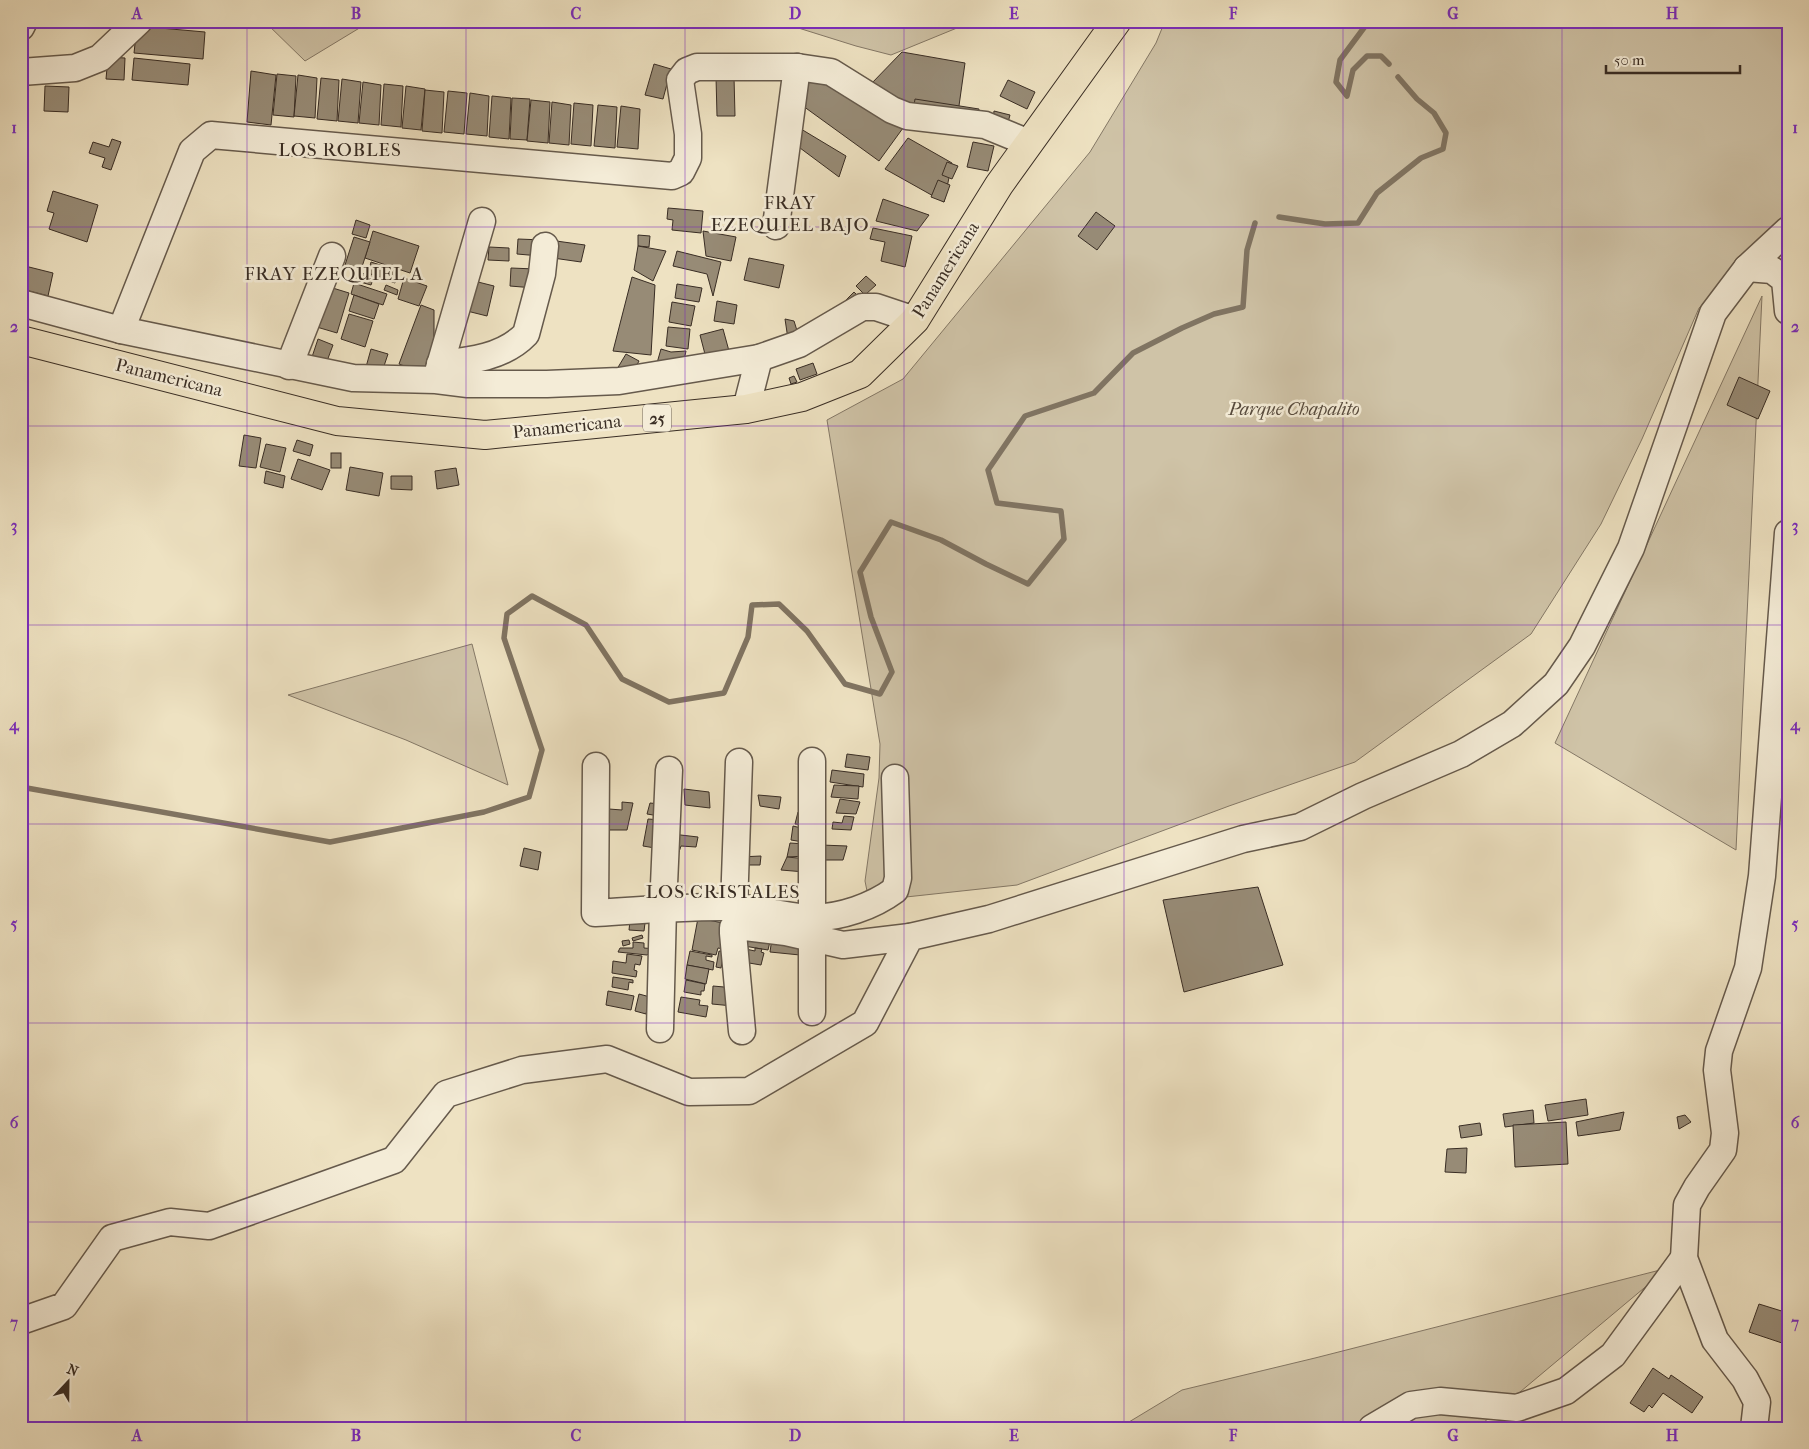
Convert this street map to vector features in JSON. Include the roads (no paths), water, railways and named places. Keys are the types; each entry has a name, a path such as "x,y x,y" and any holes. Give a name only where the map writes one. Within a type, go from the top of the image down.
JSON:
{"main road":[{"name":"Panamericana","path":"21,340 337,421 485,435 746,409 802,397 860,374 915,320 999,185 1117,21"}],"street":[{"path":"21,27 24,21"},
{"path":"21,72 75,68 100,58 138,21"},
{"path":"121,330 192,151 211,135 672,176 681,172 688,158 688,134 680,80 687,71 697,67 797,66 831,72 892,110 906,116 985,125 1029,143"},
{"path":"776,226 797,66"},
{"path":"438,372 482,221"},
{"path":"596,766 595,914 663,908 734,907 812,928 843,945 910,937 989,919 1244,839 1300,827 1363,796 1461,754 1512,724 1556,684 1582,646 1631,548 1713,313 1747,268 1788,230"},
{"path":"21,303 121,330 353,378 438,372 504,350 526,334 542,274 545,246"},
{"path":"289,366 332,256"},
{"path":"1747,268 1772,270 1785,280 1788,292 1788,311"},
{"path":"438,372 468,384 547,384 619,380 759,358 799,344 862,307 876,307 915,320"},
{"path":"746,409 759,358"},
{"path":"1754,1428 1757,1402 1745,1379 1715,1340 1684,1258 1687,1206 1697,1187 1723,1150 1726,1133 1717,1070 1719,1051 1748,968 1762,876 1788,533"},
{"path":"812,761 812,1012"},
{"path":"734,907 739,762"},
{"path":"660,1029 669,770"},
{"path":"742,1032 734,928 737,926 786,932 812,928 882,900 895,890 898,878 895,778"},
{"path":"21,1321 64,1306 112,1238 170,1222 209,1226 394,1160 446,1094 522,1070 607,1059 689,1092 749,1091 865,1023 910,937"},
{"path":"1372,1428 1411,1405 1440,1401 1517,1408 1566,1391 1613,1355 1684,1258"}],"waterway":[{"path":"1369,21 1340,60 1336,82 1347,96 1353,70 1367,56 1381,56 1389,64"},
{"path":"1279,217 1325,224 1358,223 1377,193 1421,158 1443,149 1446,133 1434,113 1417,99 1398,77"},
{"path":"21,787 330,842 484,812 529,797 542,750 504,638 507,614 532,596 586,625 622,679 669,702 724,693 748,637 752,605 779,604 807,631 845,684 880,694 892,672 871,617 860,572 891,522 941,540 1028,584 1064,539 1061,511 997,503 988,470 1025,416 1094,393 1133,353 1214,314 1243,307 1247,250 1255,223"}],"district":[{"name":"LOS ROBLES","path":"340,150"},
{"name":"FRAY EZEQUIEL BAJO","path":"790,214"},
{"name":"FRAY EZEQUIEL A","path":"334,274"},
{"name":"LOS CRISTALES","path":"723,892"}],"park label":[{"name":"Parque Chapalito","path":"1294,409"}]}
